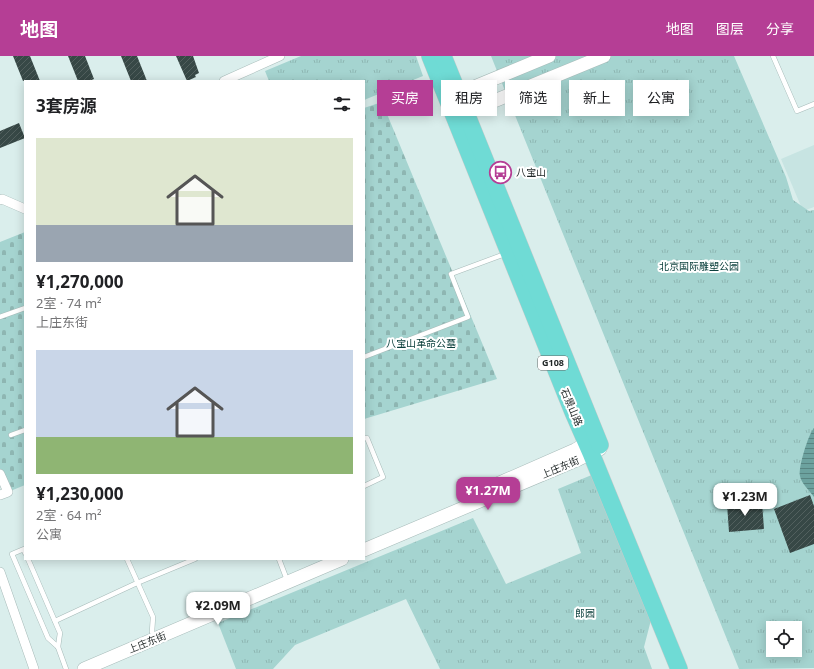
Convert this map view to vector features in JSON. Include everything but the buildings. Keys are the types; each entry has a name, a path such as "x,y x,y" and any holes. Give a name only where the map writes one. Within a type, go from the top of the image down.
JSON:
{"highway":[{"name":"石景山路","path":"430,56 573,412 594,445 691,669"},
{"name":"石景山路","path":"443,56 453,80"},
{"name":"石景山路","path":"466,116 679,669"}],"main road":[{"path":"491,80 549,56"},
{"path":"497,100 604,56"},
{"name":"上庄东街","path":"365,541 575,450 594,445"},
{"name":"上庄东街","path":"365,550 579,459 594,445"},
{"name":"上庄东街","path":"84,669 286,578 319,560"},
{"name":"上庄东街","path":"74,669 78,663 152,632 286,578 339,560"}],"street":[{"path":"226,80 280,56"},
{"path":"0,200 2,199 24,209"},
{"path":"0,474 8,492 0,495"},
{"path":"0,572 34,669"}],"lane":[{"path":"773,56 797,111 814,104"},
{"path":"365,357 468,317 450,274 509,252"},
{"path":"0,317 24,308"},
{"path":"11,434 24,430"},
{"path":"365,438 368,438 383,477 365,486"},
{"path":"24,550 12,554 48,638 58,647 66,669"},
{"path":"28,560 60,633 58,647"},
{"path":"127,560 153,617 152,632"},
{"path":"55,621 192,560"},
{"path":"279,560 286,578"}],"shaded area":[{"path":"814,145 814,207 803,211 781,159"},
{"path":"814,428 814,497 802,481 800,472 806,444"}],"green space":[{"path":"301,56 416,56 423,76 413,80 377,80 377,95 365,100 365,80 269,80 265,71"},
{"name":"北京国际雕塑公园","path":"491,56 734,56 786,177 793,200 809,211 814,210 814,668 739,669 515,116 561,116 561,80 505,80 505,91"},
{"name":"八宝山革命公墓","path":"377,104 377,116 388,116 497,379 365,419 365,108"},
{"path":"24,232 24,485 8,492 0,474 0,242"},
{"name":"郎园","path":"594,474 651,620 644,647 652,669 440,669 406,599 295,645 273,669 236,669 218,623 473,518 506,584 581,553 558,489"}],"place":[{"name":"八宝山","path":"501,172"}]}
